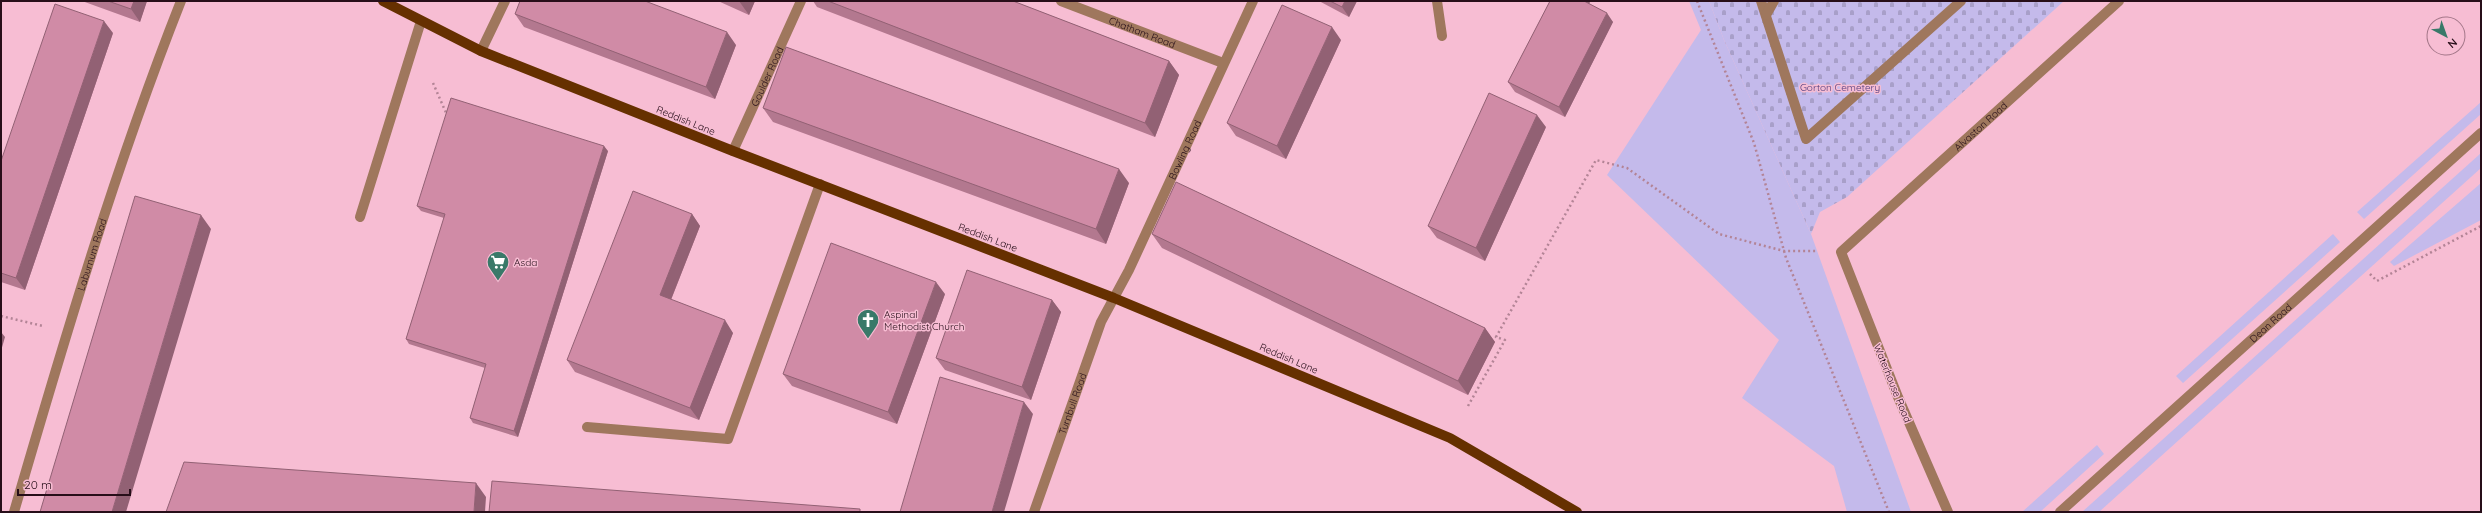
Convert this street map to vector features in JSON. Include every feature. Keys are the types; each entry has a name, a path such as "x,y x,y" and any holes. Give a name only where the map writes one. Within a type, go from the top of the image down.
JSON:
{"main road":[{"name":"Reddish Lane","path":"383,1 481,51 733,152 820,184 1114,298 1450,438 1577,512"}],"street":[{"name":"Laburnum Road","path":"14,512 66,331 157,61 181,1"},
{"path":"481,51 505,1"},
{"name":"Goulder Road","path":"733,152 801,1"},
{"name":"Chatham Road","path":"1061,1 1223,63"},
{"name":"Bowling Road","path":"1114,298 1129,270 1223,63 1253,1"},
{"path":"1436,1 1442,36"},
{"path":"1761,1 1806,139 1961,1"},
{"path":"1766,15 1774,1"},
{"name":"Alvaston Road","path":"1841,252 2119,1"},
{"path":"360,217 421,21"},
{"name":"Dean Road","path":"2060,512 2481,133"},
{"path":"587,427 728,439 820,184"},
{"name":"Waterhouse Road","path":"1841,252 1898,397 1948,512"},
{"name":"Turnbull Road","path":"1034,512 1101,322 1114,298"}],"path":[{"path":"1698,1 1754,143 1784,251 1889,512"},
{"path":"434,83 450,121"},
{"path":"1468,406 1505,340 1496,337 1596,160 1627,168 1719,234 1784,251 1841,252"},
{"path":"2370,274 2377,281 2481,226"},
{"path":"1,316 66,331"}],"green space":[{"path":"1689,1 1709,1 1724,40 1811,234 1911,512 1847,512 1834,466 1742,398 1779,340 1607,175 1701,30"},
{"name":"Gorton Cemetery","path":"1709,1 2064,1 1847,197 1820,212 1811,234 1724,40"},
{"path":"2481,102 2481,114 2364,219 2357,212"},
{"path":"2481,153 2481,168 2099,512 2082,512"},
{"path":"2481,183 2481,220 2394,266 2390,262"},
{"path":"2333,234 2340,242 2183,383 2176,376"},
{"path":"2097,445 2104,454 2040,512 2022,512"}],"building":[{"path":"108,1 134,1 131,9"},
{"path":"520,1 645,1 727,32 706,87 515,14"},
{"path":"828,1 1013,1 1169,61 1145,123"},
{"path":"1330,1 1345,1 1342,7"},
{"path":"1550,1 1584,1 1607,13 1559,107 1508,82"},
{"path":"55,4 104,21 16,278 1,273 1,161"},
{"path":"1282,5 1332,27 1277,146 1227,123"},
{"path":"786,47 1119,169 1096,229 763,108"},
{"path":"1489,93 1537,115 1476,248 1428,226"},
{"name":"Asda","path":"451,98 604,146 514,431 470,418 486,364 406,339 445,214 417,206"},
{"path":"1176,182 1485,328 1458,381 1152,234"},
{"path":"633,191 692,214 660,295 725,320 690,408 567,360"},
{"path":"135,196 201,215 112,512 40,512"},
{"name":"Aspinal Methodist Church","path":"831,243 936,282 888,412 783,374"},
{"path":"967,270 1052,300 1022,387 936,358"},
{"path":"940,377 1024,402 992,512 900,512"},
{"path":"184,462 476,483 474,512 166,512"},
{"path":"492,481 860,509 860,512 489,512"}],"place":[{"name":"Asda","path":"498,282"},
{"name":"Aspinal Methodist Church","path":"868,340"}]}
